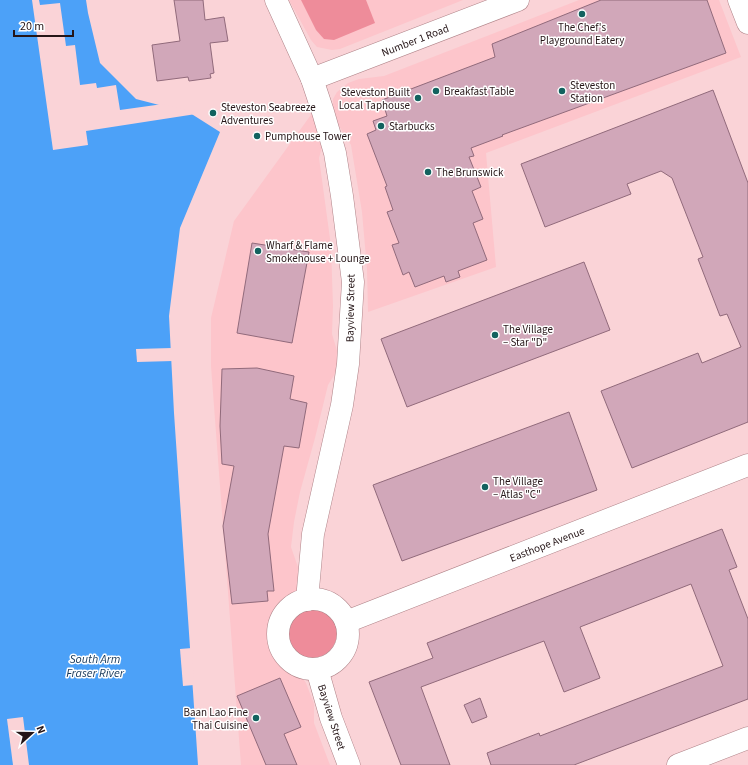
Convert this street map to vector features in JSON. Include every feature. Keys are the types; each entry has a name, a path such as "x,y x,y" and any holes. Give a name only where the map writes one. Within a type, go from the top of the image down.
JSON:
{"street":[{"name":"Bayview Street","path":"276,0 312,79 335,153 353,282 348,364 342,405 313,534 307,600"},
{"name":"Number 1 Road","path":"312,79 518,0"},
{"path":"739,0 748,23"},
{"name":"Easthope Avenue","path":"346,622 748,465"},
{"path":"317,599 326,602 335,606 346,622 348,632 347,643 343,653 328,666 317,669 306,669 292,662 281,650 278,639 278,628 288,609 297,603 317,599"},
{"name":"Bayview Street","path":"317,669 331,718 349,765"},
{"path":"678,765 748,738"}],"shaded area":[{"path":"289,0 463,0 340,49 332,50 317,47 311,40"},
{"path":"301,0 366,0 375,23 334,40 324,39 316,30"},
{"path":"579,0 719,0 741,57 486,153 496,267 368,312 367,269 362,212 351,145 339,126 333,106 333,99 337,92 348,83 359,79 384,76"},
{"path":"313,112 322,147 319,158 331,246 333,306 332,334 338,354 336,372 328,385 300,492 294,522 291,547 300,573 297,591 278,608 272,623 270,638 274,653 284,666 302,677 306,683 314,704 314,723 330,765 241,765 211,366 211,318 234,221"},
{"path":"312,608 321,610 330,615 335,624 337,633 335,642 330,651 321,656 312,658 303,656 294,651 289,642 287,633 289,624 294,615 303,610"}],"water":[{"name":"South Arm Fraser River","path":"0,0 86,0 100,63 136,99 190,113 220,132 180,228 169,316 174,413 198,765 0,765"}],"pier":[{"path":"32,0 39,0 40,5 60,3 66,46 75,45 80,85 96,83 97,88 116,85 120,110 163,104 191,111 196,114 86,131 88,145 53,150"},
{"path":"172,348 173,361 137,362 136,349"},
{"path":"192,648 194,685 183,686 180,649"},
{"path":"23,717 29,765 13,765 7,719"}],"building":[{"path":"174,0 203,0 205,20 224,17 228,41 210,43 214,73 210,74 211,78 189,81 188,77 157,81 152,45 180,41"},
{"path":"601,0 707,0 726,53 502,135 503,136 471,148 474,156 469,157 481,187 472,191 483,219 473,223 487,260 458,271 460,277 446,282 444,276 415,287 409,272 403,275 392,245 399,243 387,212 393,210 385,187 387,186 367,134 376,130 373,121 387,116 382,100 495,57 492,44"},
{"path":"713,90 748,183 748,422 632,468 601,391 698,353 702,363 741,347 727,314 720,316 698,259 703,257 672,178 661,171 627,184 631,194 545,227 521,164"},
{"path":"252,243 309,252 292,343 237,333"},
{"name":"The Village – Star \"D\"","path":"584,262 610,330 407,407 381,339"},
{"path":"257,368 294,376 290,399 307,403 299,448 284,446 268,534 274,591 267,591 268,601 232,604 223,526 234,466 222,464 220,426 222,369"},
{"name":"The Village – Atlas \"C\"","path":"569,412 597,490 402,561 373,485"},
{"path":"722,529 737,567 729,570 748,619 748,699 574,765 491,765 487,753 539,733 540,736 723,666 691,584 580,627 600,678 564,692 544,641 421,687 450,765 401,765 369,682 433,658 427,643"},
{"path":"280,678 301,727 284,734 297,765 266,765 237,696"},
{"path":"480,698 487,717 472,723 464,705"}],"place":[{"name":"The Chef's Playground Eatery","path":"582,14"},
{"name":"Breakfast Table","path":"436,91"},
{"name":"Steveston Station","path":"562,91"},
{"name":"Steveston Built Local Taphouse","path":"418,98"},
{"name":"Steveston Seabreeze Adventures","path":"213,113"},
{"name":"Starbucks","path":"381,126"},
{"name":"Pumphouse Tower","path":"257,136"},
{"name":"The Brunswick","path":"428,172"},
{"name":"Wharf & Flame Smokehouse + Lounge","path":"258,251"},
{"name":"The Village – Star \"D\"","path":"495,335"},
{"name":"The Village – Atlas \"C\"","path":"485,487"},
{"name":"Baan Lao Fine Thai Cuisine","path":"256,718"}]}
